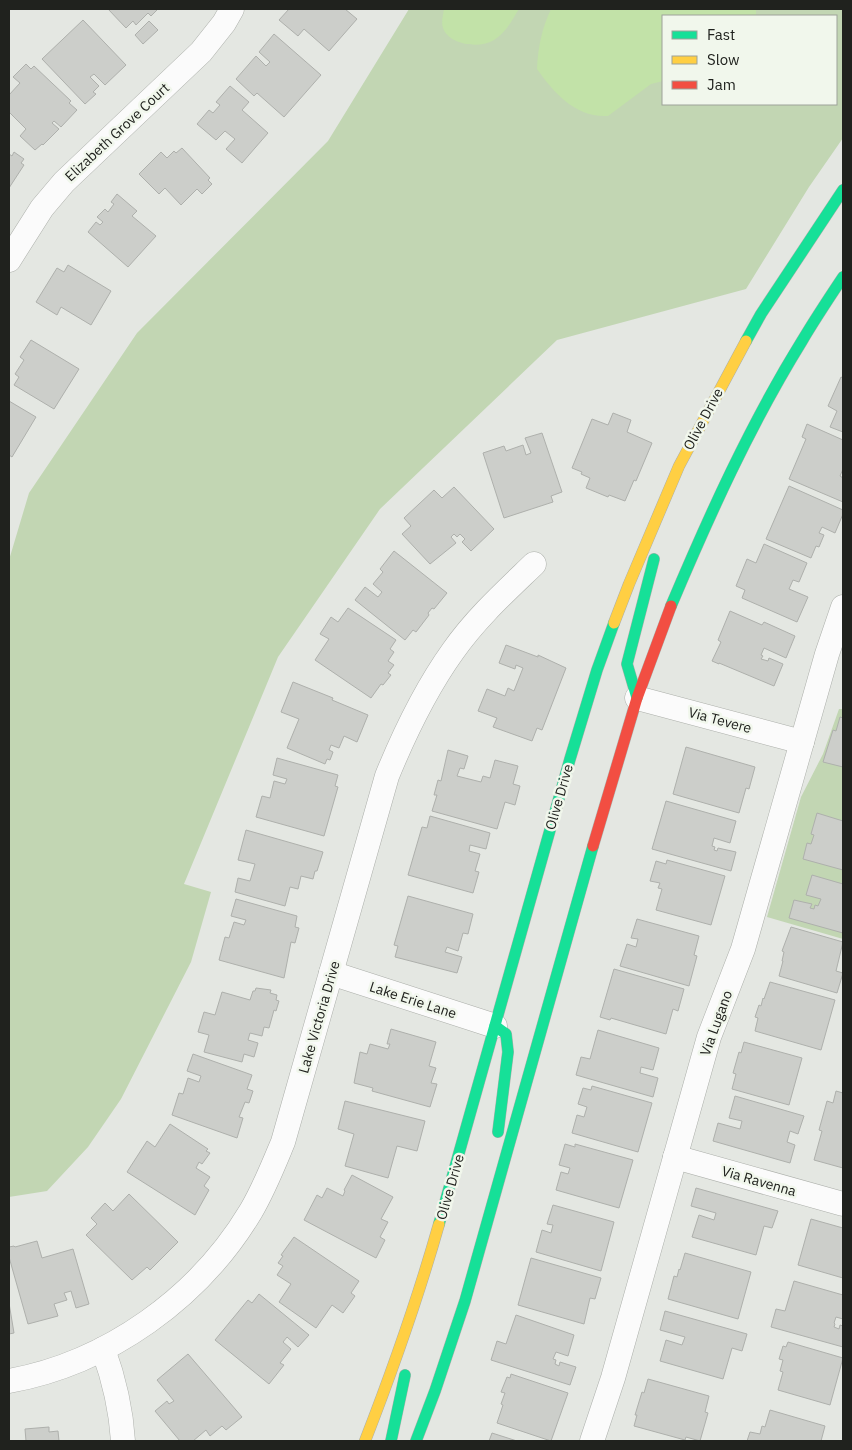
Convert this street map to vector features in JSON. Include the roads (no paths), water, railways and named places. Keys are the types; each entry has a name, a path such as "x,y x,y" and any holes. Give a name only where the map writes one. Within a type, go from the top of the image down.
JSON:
{"main road":[{"name":"Olive Drive","path":"365,1441 395,1363 425,1273 570,759 597,670 629,584 679,466 714,397 762,314 843,190"},
{"path":"416,1441 465,1301 610,787 637,698 669,612 710,516 754,425 802,342 843,277"},
{"path":"637,698 627,664 679,466"},
{"path":"488,1220 508,1052 506,1034 495,1026"},
{"path":"391,1441 425,1273"}],"street":[{"name":"Elizabeth Grove Court","path":"9,260 42,208 64,182 201,52 224,23 232,9"},
{"name":"Lake Victoria Drive","path":"9,1381 63,1367 103,1349 147,1322 177,1299 211,1265 250,1212 268,1178 283,1142 387,776 405,732 427,690 453,650 484,613 534,564"},
{"name":"Via Lugano","path":"592,1441 613,1378 709,1037 743,949 826,654 843,607"},
{"name":"Via Tevere","path":"637,698 802,742"},
{"name":"Lake Erie Lane","path":"331,973 495,1026"},
{"name":"Via Ravenna","path":"675,1157 843,1204"},
{"path":"103,1349 114,1380 122,1418 123,1441"}]}
